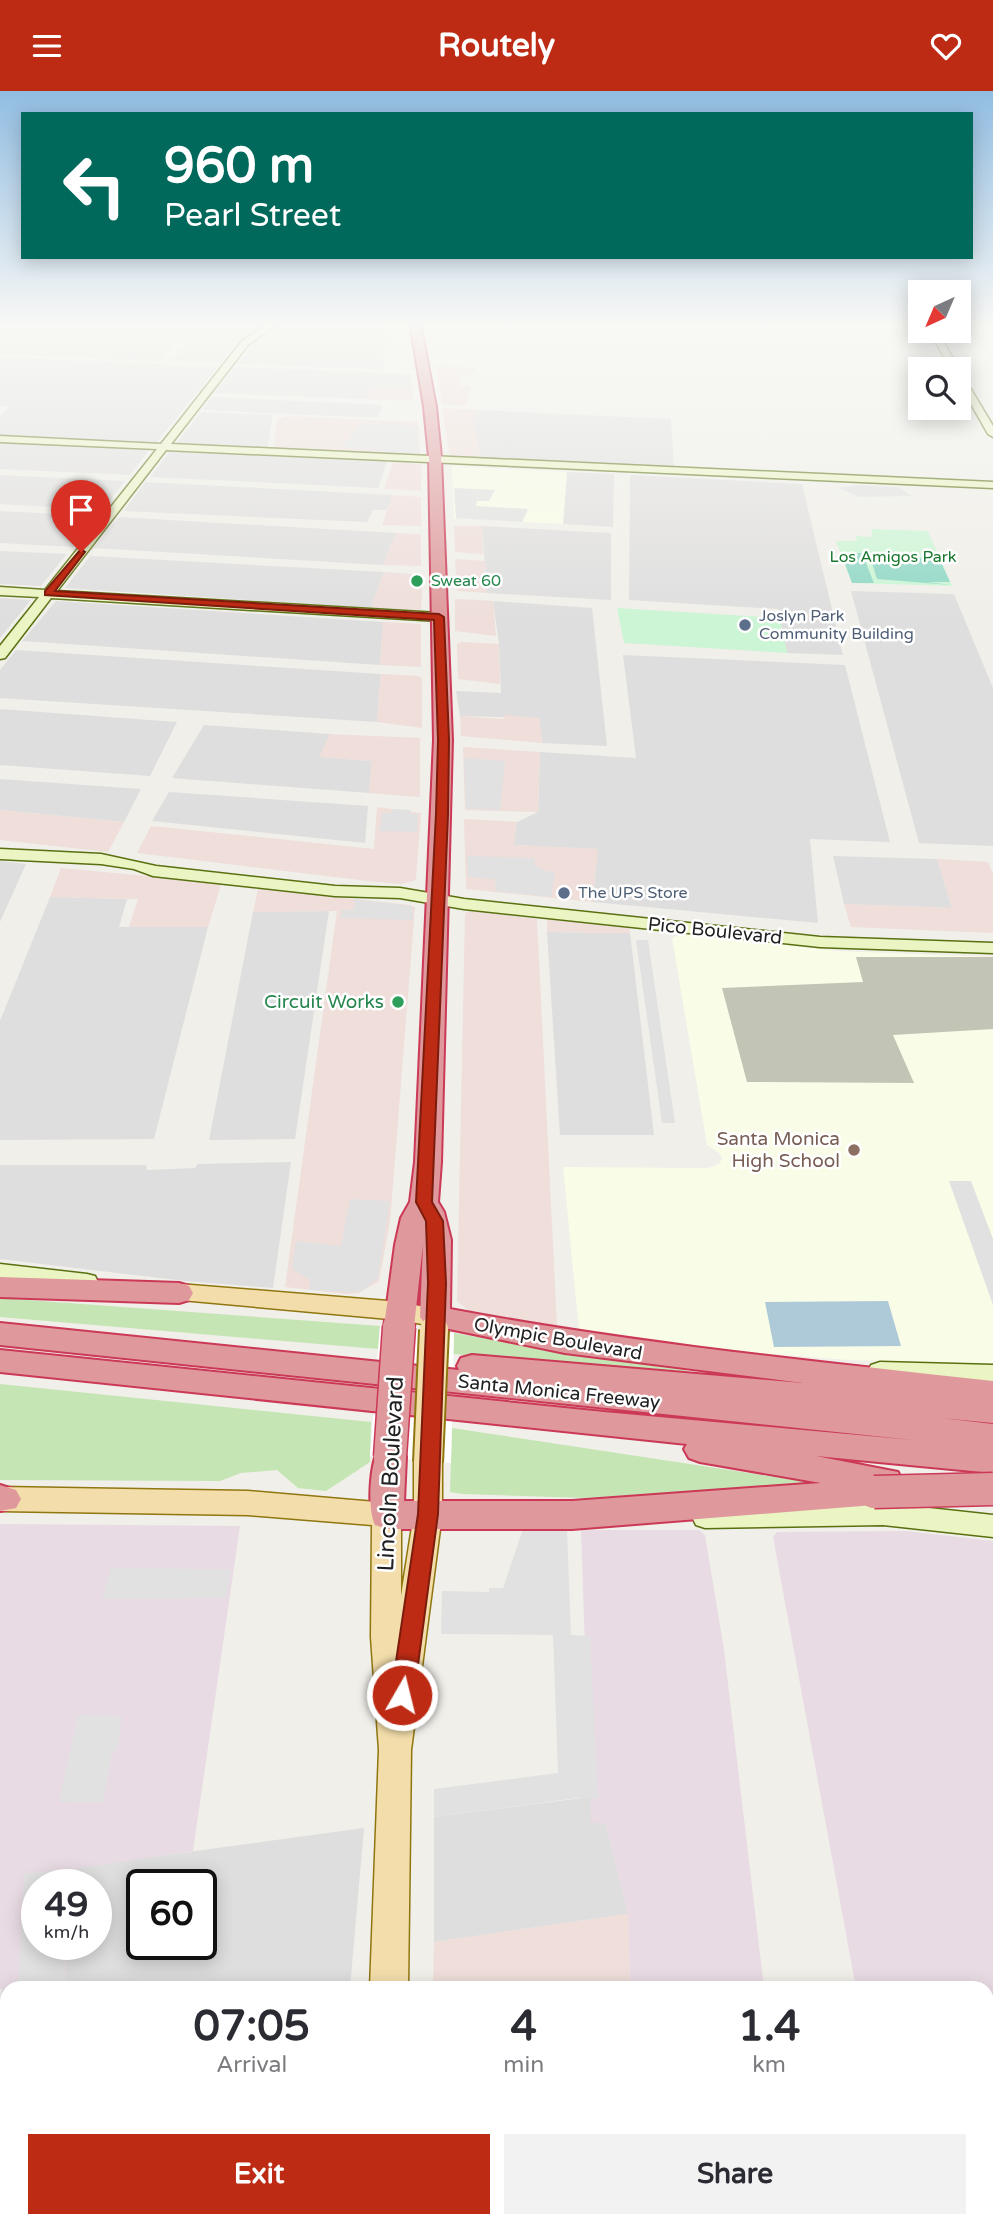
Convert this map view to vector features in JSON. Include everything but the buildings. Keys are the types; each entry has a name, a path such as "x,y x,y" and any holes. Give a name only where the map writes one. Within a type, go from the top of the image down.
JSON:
{"highway":[{"name":"Lincoln Boulevard","path":"387,1515 400,1319 411,1236 419,1207 424,1202 438,898 443,740 435,460 431,422"},
{"name":"Lincoln Boulevard","path":"424,1202 429,1207 436,1232 435,1324"},
{"path":"0,1287 179,1293"},
{"name":"Olympic Boulevard","path":"435,1324 803,1371"},
{"name":"Santa Monica Freeway","path":"0,1334 993,1436"},
{"path":"170,1350 500,1367 993,1411"},
{"name":"Santa Monica Freeway","path":"0,1361 604,1424 993,1461"},
{"path":"803,1371 993,1393"},
{"path":"604,1424 678,1445 993,1500"},
{"path":"387,1515 572,1515 874,1492 993,1489"}],"main road":[{"name":"Olympic Boulevard","path":"179,1293 435,1324"},
{"name":"Lincoln Boulevard","path":"395,1750 428,1514 435,1324"},
{"path":"1,1498 248,1503 387,1515"},
{"name":"Lincoln Boulevard","path":"387,1515 386,1637 395,1750 389,1981"}],"street":[{"path":"0,655 183,422"},
{"path":"0,439 741,477 993,486"},
{"path":"435,460 623,471 993,486"},
{"path":"0,591 439,617"},
{"name":"Pico Boulevard","path":"0,847 50,856"},
{"name":"Pico Boulevard","path":"0,854 50,856 144,866 153,871 322,890 364,890 438,898 464,904 820,942 993,948"},
{"name":"Pico Boulevard","path":"438,898 464,895 836,933 993,939"},
{"name":"Olympic Boulevard","path":"0,1272 179,1293"},
{"name":"Olympic Boulevard","path":"803,1371 993,1374"},
{"path":"572,1515 640,1519 883,1514 993,1525"}],"shaded area":[{"path":"0,422 173,422 156,443 0,436"},
{"path":"193,422 272,422 267,448 176,444"},
{"path":"277,422 418,422 420,455 273,449"},
{"path":"444,422 473,422 481,460 450,457"},
{"path":"473,422 671,422 674,469 481,460"},
{"path":"362,423 417,426 419,451 414,451 420,453 388,455 390,451 341,448"},
{"path":"0,442 149,450 130,475 0,469"},
{"path":"170,451 387,462 378,488 150,477"},
{"path":"393,462 421,464 421,491 384,489"},
{"path":"452,466 567,472 563,524 454,518"},
{"path":"567,472 614,474 613,527 563,524"},
{"path":"0,475 125,481 102,510 0,504"},
{"path":"630,475 802,484 843,655 787,653 778,609 629,600"},
{"path":"145,482 392,495 387,510 373,510 367,522 124,511"},
{"path":"857,485 898,487 912,496 859,497 839,488"},
{"path":"454,488 495,490 489,501 477,501 476,506 528,509 522,522 456,518"},
{"path":"392,495 421,497 421,526 382,525"},
{"path":"0,511 98,516 73,547 0,543"},
{"path":"119,517 396,533 383,565 93,548"},
{"path":"454,526 482,526 483,554 455,552"},
{"path":"482,526 611,533 611,600 487,593"},
{"path":"396,533 421,534 421,566 383,565"},
{"path":"0,551 67,554 41,586 0,584"},
{"path":"90,556 384,572 371,608 65,588"},
{"path":"455,559 485,561 487,593 457,591"},
{"path":"384,572 423,575 421,610 371,608"},
{"path":"851,591 954,594 993,688 993,846 919,843"},
{"path":"0,598 31,600 0,638"},
{"path":"455,600 493,601 496,636 455,631"},
{"path":"56,601 383,622 380,665 22,641"},
{"path":"493,601 592,608 607,746 542,743 539,718 460,716 456,691 501,693 499,644"},
{"path":"383,622 421,624 421,667 380,665"},
{"path":"457,644 499,644 500,684 458,679"},
{"path":"16,650 381,674 377,722 0,698 0,670"},
{"path":"623,655 845,665 890,842 810,839 818,923 593,902 597,849 513,845 517,822 538,812 540,752 636,758"},
{"path":"381,674 419,676 422,679 422,728 377,722"},
{"path":"0,709 177,722 150,776 0,765"},
{"path":"505,715 539,718 542,743 461,736 460,716 503,719"},
{"path":"204,725 330,734 320,757 372,761 369,793 172,778"},
{"path":"330,734 420,738 420,797 369,793 372,761 319,757"},
{"path":"463,747 540,752 538,812 465,810"},
{"path":"464,758 505,761 500,810 466,809"},
{"path":"0,779 141,789 124,822 0,810"},
{"path":"169,792 368,806 365,843 152,821"},
{"path":"377,807 421,813 416,879 413,881 401,884 368,881 137,853 151,826 374,849"},
{"path":"393,809 410,810 410,814 418,814 417,832 379,831 382,813 391,813"},
{"path":"0,810 124,822 108,852 0,840"},
{"path":"464,819 517,822 514,845 598,849 593,902 466,889"},
{"path":"467,856 535,858 534,865 555,872 551,897 496,891 495,879 468,877"},
{"path":"833,856 937,859 952,908 844,904"},
{"path":"937,859 988,862 993,874 993,933 851,927 844,904 952,908"},
{"path":"0,861 26,864 0,922"},
{"path":"61,868 221,885 208,927 129,927 138,899 50,897"},
{"path":"258,889 415,907 390,1222 379,1281 359,1293 285,1287 337,911 253,912"},
{"path":"50,897 127,899 119,927 208,927 154,1139 0,1140 0,1021"},
{"path":"355,899 412,906 413,920 340,918 342,910 353,910"},
{"path":"329,911 295,1139 209,1140 253,912"},
{"path":"470,911 537,919 557,1327 469,1311 457,1301 465,913"},
{"path":"547,919 629,928 630,933 547,932"},
{"path":"547,932 630,933 654,1135 560,1135"},
{"name":"Santa Monica High School","path":"682,933 838,951 993,957 993,1364 848,1360 746,1352 579,1330 563,1167 708,1168 719,1164 722,1159 719,1153 707,1145 672,938"},
{"path":"636,940 648,940 675,1123 662,1123"},
{"path":"856,957 993,957 993,1029 893,1035 914,1083 747,1082 722,988 863,982"},
{"path":"291,1162 273,1288 185,1281 0,1259 0,1165 146,1165 147,1170 195,1168 198,1164"},
{"path":"949,1181 971,1181 993,1239 993,1305"},
{"path":"350,1199 390,1201 378,1278 363,1290 354,1292 309,1290 310,1280 294,1270 292,1265 296,1241 341,1246"},
{"path":"0,1524 240,1526 193,1851 78,1869 21,1869 21,1960 67,1960 65,1981 0,1981"},
{"path":"523,1529 567,1529 571,1635 590,1636 598,1798 577,1798 434,1817 434,1789 558,1773 553,1635 441,1634 442,1591 489,1592 489,1588 503,1588"},
{"path":"581,1530 699,1530 705,1535 724,1650 763,1981 630,1981 628,1914 606,1824 591,1822"},
{"path":"906,1531 993,1541 993,1981 855,1981 773,1537 777,1532"},
{"path":"111,1568 231,1569 226,1598 102,1599"},
{"path":"78,1715 122,1716 117,1750 112,1752 103,1803 59,1802"},
{"path":"590,1797 606,1824 628,1914 434,1942 434,1817"},
{"path":"364,1828 351,1981 65,1981 67,1960 112,1960 112,1869 77,1867"},
{"path":"628,1914 630,1981 433,1981 434,1942"},
{"path":"21,1931 21,1960 66,1960 64,1981 18,1981"}],"green space":[{"name":"Los Amigos Park","path":"871,529 928,531 952,586 852,583 836,541 857,541 856,536 873,537"},
{"path":"841,553 862,553 874,583 852,583"},
{"path":"873,553 907,555 941,562 950,582 927,582 951,585 877,579 872,563 876,563"},
{"path":"617,608 780,618 787,653 624,643"},
{"path":"0,1298 380,1326 378,1349 0,1317"},
{"path":"454,1333 584,1356 681,1368 693,1374 453,1354"},
{"path":"0,1384 371,1422 370,1462 326,1491 298,1488 277,1470 241,1473 220,1481 0,1480"},
{"path":"452,1428 821,1484 584,1498 463,1494 450,1492"}],"water":[{"path":"888,1301 901,1346 774,1347 765,1302"}],"pier":[{"path":"380,1326 454,1333 451,1463 370,1456"}],"place":[{"name":"Sweat 60","path":"417,581"},
{"name":"Joslyn Park Community Building","path":"745,625"},
{"name":"The UPS Store","path":"564,893"},
{"name":"Circuit Works","path":"398,1002"},
{"name":"Santa Monica High School","path":"854,1150"}],"route":[{"path":"81,552 48,593 439,617 443,740 442,814 428,1162 424,1202 435,1221 437,1283 428,1514 402,1695"}]}
